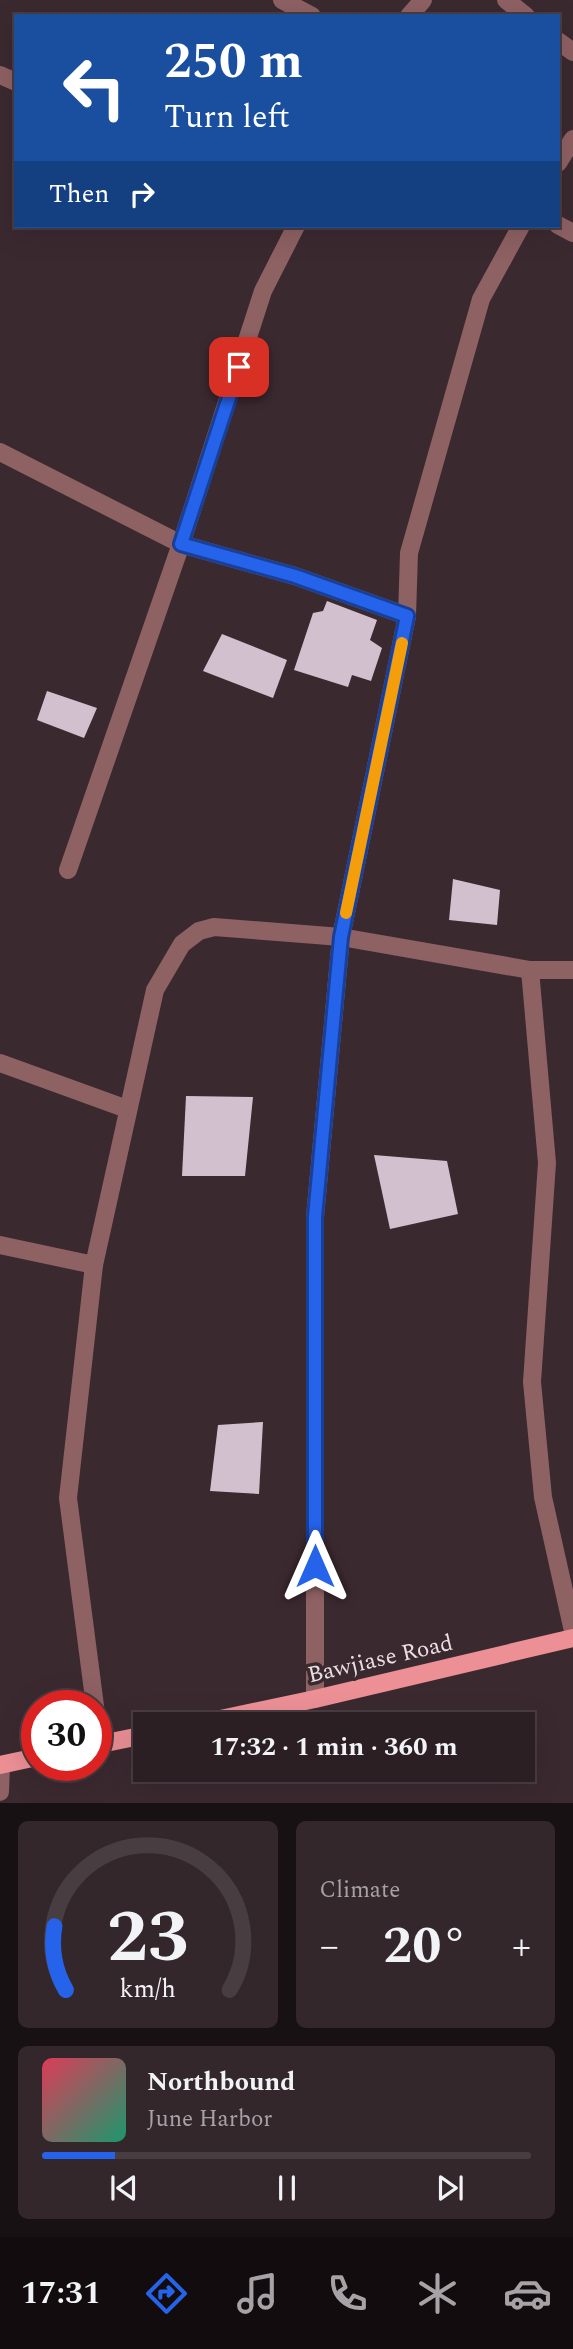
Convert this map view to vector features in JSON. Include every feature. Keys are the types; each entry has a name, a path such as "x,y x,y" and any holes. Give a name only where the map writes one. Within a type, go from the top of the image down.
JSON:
{"main road":[{"name":"Bawjiase Road","path":"254,1712 573,1637"},
{"path":"112,1741 133,1737"},
{"path":"0,1765 21,1760"}],"street":[{"path":"282,0 308,14"},
{"path":"411,14 423,0"},
{"path":"506,0 524,14"},
{"path":"560,160 573,139"},
{"path":"68,870 181,544 263,291 295,228"},
{"path":"315,1699 315,1217 341,937 407,616 409,553 481,299 520,228"},
{"path":"0,452 181,544 295,576 407,616"},
{"path":"93,1690 68,1498 94,1265 155,990 182,944 199,931 214,927 341,937 530,970 573,970"},
{"path":"530,970 547,1163 532,1382 543,1497 573,1631"},
{"path":"0,1063 127,1109"},
{"path":"0,1245 94,1265"},
{"path":"0,1765 0,1792"}],"building":[{"path":"327,601 377,620 370,640 382,648 371,681 352,675 348,687 294,670 313,613 323,611"},
{"path":"222,634 287,660 273,698 203,671"},
{"path":"47,691 97,708 84,738 37,720"},
{"path":"453,879 500,890 497,925 449,920"},
{"path":"186,1096 253,1097 245,1176 182,1176"},
{"path":"374,1155 447,1161 458,1214 390,1229"},
{"path":"263,1422 259,1494 210,1491 218,1425"}],"slow traffic":[{"path":"346,913 402,643"}],"route":[{"path":"239,367 181,544 295,576 407,616 341,937 315,1217 315,1566"}]}
